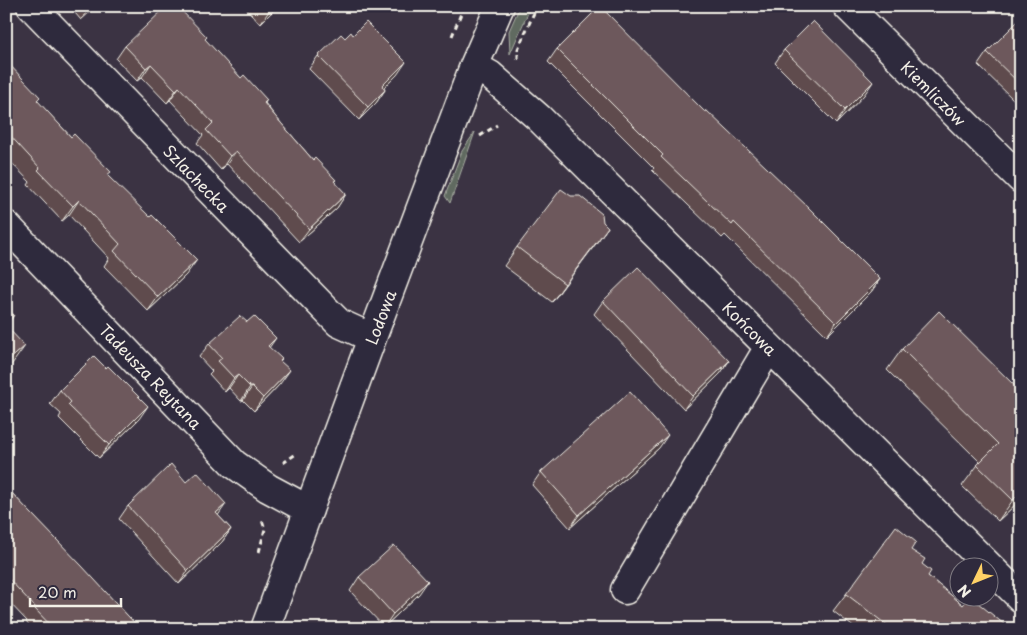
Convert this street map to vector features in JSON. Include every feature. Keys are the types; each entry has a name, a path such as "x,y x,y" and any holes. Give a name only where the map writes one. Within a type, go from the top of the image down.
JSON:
{"street":[{"name":"Szlachecka","path":"31,6 332,316 340,323 372,338"},
{"name":"Lodowa","path":"265,629 474,66 500,6"},
{"name":"Kiemliczów","path":"847,6 1021,179"},
{"name":"Końcowa","path":"474,66 490,75 539,118 1021,598"},
{"name":"Tadeusza Reytana","path":"6,225 234,464 268,488 309,510"},
{"path":"625,590 769,347"}],"path":[{"path":"518,65 518,49 537,6"},
{"path":"258,558 264,529 261,512"}],"shaded area":[{"path":"520,6 531,6 510,54 509,31"},
{"path":"475,132 450,203 445,196 462,151"}],"building":[{"path":"167,6 177,6 207,37 205,39 241,78 244,75 267,100 264,103 275,116 313,160 315,158 336,180 334,181 346,194 309,229 236,151 230,156 206,130 213,123 179,87 176,90 151,64 146,68 125,46"},
{"path":"600,6 705,112 706,110 808,207 880,279 836,323 734,222 732,225 661,157 663,155 557,49"},
{"path":"1021,19 1021,85 987,52"},
{"path":"813,21 873,82 845,110 784,50"},
{"path":"366,22 406,62 382,86 385,90 368,107 318,56 341,34 345,38 351,32 353,35"},
{"path":"6,61 40,97 37,100 71,137 74,134 111,172 107,175 150,217 152,215 197,260 158,297 114,251 120,244 79,200 73,206 38,170 40,168 6,131"},
{"path":"561,189 571,196 580,196 602,214 603,222 608,227 565,284 517,247"},
{"path":"638,267 729,361 693,396 603,301"},
{"path":"6,307 14,315 6,323"},
{"path":"939,311 1021,392 1021,492 1013,500 977,465 998,444 902,349"},
{"path":"240,316 247,322 254,316 276,338 268,346 282,359 280,361 290,370 263,398 238,375 234,378 218,361 222,358 209,344"},
{"path":"6,326 25,346 6,363"},
{"path":"94,356 106,368 108,366 148,406 109,445 68,405 71,402 60,390"},
{"path":"630,392 668,435 579,515 541,472"},
{"path":"171,464 186,482 197,472 226,504 216,513 231,529 188,571 128,506"},
{"path":"6,487 140,629 54,629 35,609 6,576"},
{"path":"896,526 916,542 911,550 925,559 922,564 931,571 928,576 950,594 950,608 984,608 1005,625 1002,629 892,629 846,594"},
{"path":"394,545 428,581 393,614 359,577"},
{"path":"485,624 489,629 480,629"}]}
